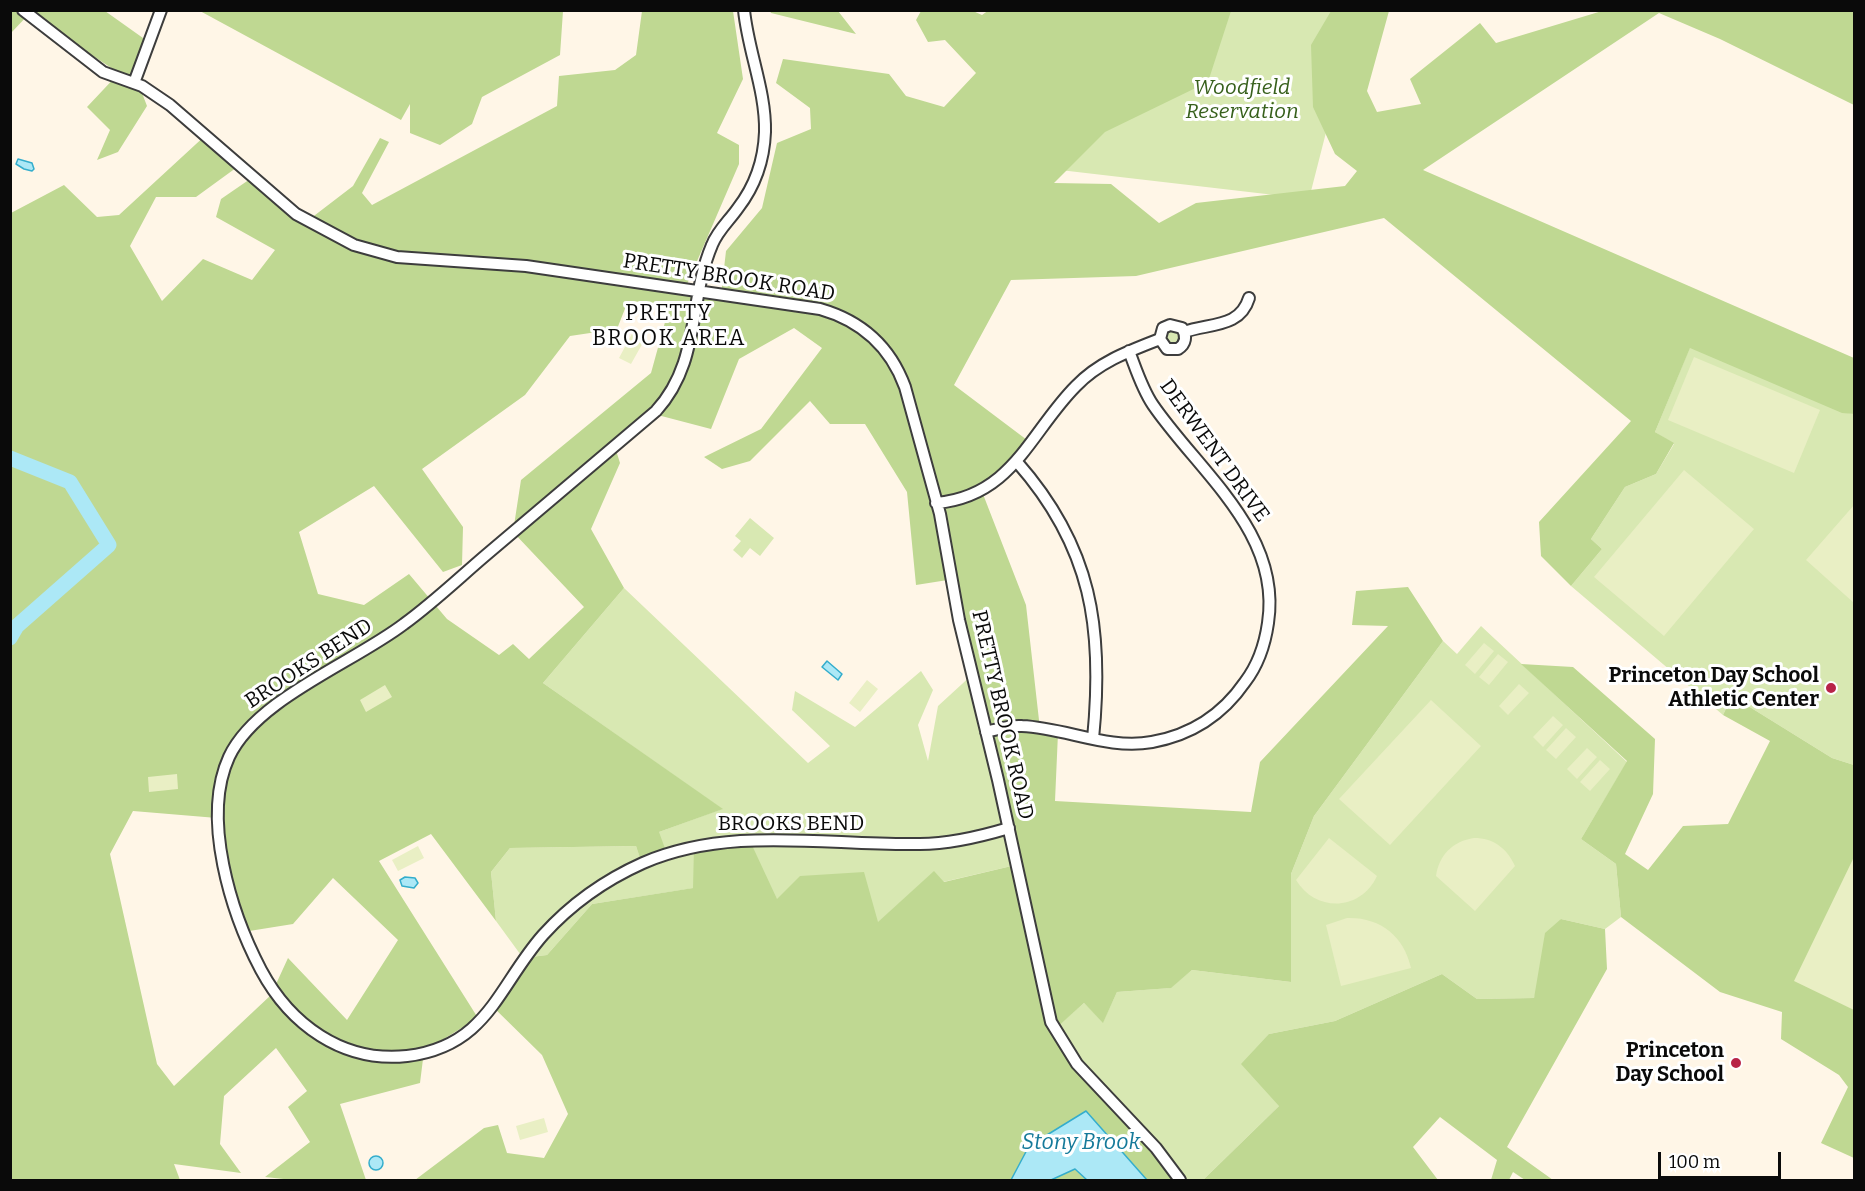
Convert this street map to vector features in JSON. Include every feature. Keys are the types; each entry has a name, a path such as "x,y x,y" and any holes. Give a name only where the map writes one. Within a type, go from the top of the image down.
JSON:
{"street":[{"name":"PRETTY BROOK ROAD","path":"22,10 103,72 134,83 194,123 296,214 354,245 397,257 526,266 820,309 852,321 874,337 892,358 905,387 936,503 959,620 1009,828 1051,1022 1077,1064 1156,1148 1180,1180"},
{"path":"134,83 161,10"},
{"name":"BROOKS BEND","path":"744,10 764,108 764,150 748,194 713,243 681,375 656,411 408,622 369,649 269,709 256,719 237,742 220,780 216,809 223,860 244,930 275,995 297,1020 324,1039 373,1055 420,1054 450,1043 476,1026 498,1001 521,963 543,935 579,901 605,883 654,859 690,847 735,840 919,844 961,840 1009,828"},
{"path":"1184,332 1203,326 1230,322 1245,311 1249,298"},
{"path":"1170,325 1178,326 1184,332 1185,340 1178,349 1167,349 1160,339 1163,328 1170,325"},
{"path":"936,503 967,496 984,488 1017,462 1077,384 1106,362 1160,339"},
{"name":"DERWENT DRIVE","path":"986,732 1021,726 1116,744 1150,742 1184,733 1214,716 1239,692 1253,670 1263,646 1270,615 1267,576 1254,536 1152,404 1129,351"},
{"path":"1017,462 1036,484 1060,519 1080,566 1088,593 1097,643 1098,672 1093,739"}],"green space":[{"path":"989,10 1231,11 1208,82 1105,132 1054,183 1111,184 1159,223 1196,203 1345,186 1357,171 1335,154 1313,107 1311,45 1331,11 1389,11 1367,91 1377,112 1421,104 1410,79 1480,23 1496,43 1602,11 1854,11 1854,105 1720,39 1659,13 1423,170 1854,358 1854,414 1842,413 1690,348 1655,432 1674,443 1656,474 1625,487 1591,539 1602,549 1571,586 1541,556 1539,522 1631,421 1384,218 1136,276 1011,280 954,385 1031,443 981,489 1026,605 1040,729 1058,733 1055,801 1251,812 1260,762 1388,626 1352,625 1356,591 1408,587 1443,641 1314,816 1291,874 1291,982 1192,970 1171,988 1117,992 1103,1023 1084,1003 1055,1029 1061,1045 1176,1180 1147,1180 1086,1111 1029,1146 1011,1180 415,1180 484,1128 498,1125 507,1153 544,1158 568,1114 542,1055 490,1004 523,958 547,955 592,904 693,888 694,847 750,841 777,899 800,876 864,872 878,922 934,871 944,882 1020,864 954,579 916,585 907,492 865,424 830,424 810,401 750,461 722,469 704,457 761,429 822,348 794,328 739,359 711,429 650,413 614,444 620,463 591,529 624,588 543,683 723,809 659,832 667,854 642,864 636,846 510,848 491,872 496,921 431,834 379,861 478,1018 424,1051 420,1083 340,1104 366,1180 293,1180 265,1177 310,1142 288,1107 307,1091 276,1048 224,1096 220,1144 241,1173 174,1164 180,1180 11,1180 11,213 64,185 97,217 119,215 208,133 240,165 196,197 156,197 130,246 162,301 203,259 252,280 275,250 216,217 221,199 253,177 306,222 353,186 380,138 389,142 362,193 372,205 557,106 559,76 615,70 636,55 642,11 733,11 743,79 717,133 739,145 739,164 685,289 721,295 726,251 762,208 777,143 811,129 810,108 776,83 783,59 889,74 906,96 944,107 976,73 945,40 928,42 916,20 921,11 973,11 982,15","holes":["628,301 670,304 651,373 521,480 513,532 584,607 529,659 513,644 499,655 447,619 409,574 364,605 318,594 299,532 374,486 443,572 462,565 463,527 422,469 525,395 570,336 617,329","133,811 217,818 243,932 293,924 333,878 398,940 347,1020 288,958 271,995 174,1086 157,1064 110,854"]},
{"path":"11,11 105,11 150,43 137,80 147,106 118,152 97,160 110,130 87,107 119,73 29,14 11,33"},
{"path":"200,11 563,11 560,55 482,97 472,124 440,145 410,133 410,104 401,120"},
{"path":"770,11 838,11 856,34 771,13"},
{"name":"Woodfield Reservation","path":"1050,11 1357,11 1309,199 1017,165"},
{"path":"1167,329 1179,330 1181,339 1177,344 1168,345 1163,334"},
{"path":"633,332 645,339 631,364 619,358"},
{"path":"1690,347 1842,412 1854,414 1854,765 1832,758 1732,696 1723,715 1571,586 1602,549 1591,539 1625,487 1656,474 1674,444 1655,432"},
{"path":"1694,357 1820,410 1794,473 1668,420"},
{"path":"1684,470 1754,529 1664,636 1594,577"},
{"path":"1854,505 1854,603 1806,560"},
{"path":"750,518 774,538 760,556 750,548 742,558 733,550 741,541 735,536"},
{"path":"624,588 808,763 830,746 792,710 795,691 855,727 921,671 933,690 918,725 928,761 938,706 974,673 1020,864 943,882 934,872 878,923 777,900 694,847 694,888 592,904 547,955 523,958 496,921 491,872 510,848 636,846 642,863 659,832 722,809 543,683"},
{"path":"1481,626 1627,762 1581,839 1616,864 1621,917 1605,929 1561,919 1534,998 1477,999 1442,974 1335,1021 1269,1034 1279,1106 1203,1180 1176,1180 1061,1045 1054,1029 1084,1003 1103,1022 1117,992 1170,988 1192,970 1291,982 1291,874 1314,816 1443,641 1457,654"},
{"path":"1484,643 1494,651 1475,674 1465,665"},
{"path":"1498,654 1508,662 1489,685 1479,677"},
{"path":"1521,664 1573,667 1655,739 1653,794 1625,854 1648,870 1683,826 1728,824 1770,741 1723,715 1732,696 1832,758 1854,765 1854,1158 1821,1143 1848,1087 1839,1075 1781,1039 1782,1012 1720,992 1621,917 1616,864 1581,839 1627,761"},
{"path":"867,680 878,689 860,712 849,703"},
{"path":"1519,684 1529,693 1508,715 1499,706"},
{"path":"385,685 392,697 366,712 360,700"},
{"path":"1431,700 1481,746 1390,845 1339,799"},
{"path":"1553,716 1563,725 1543,747 1533,737"},
{"path":"1566,728 1576,737 1556,759 1546,750"},
{"path":"1587,748 1597,757 1577,779 1567,769"},
{"path":"1600,760 1610,769 1590,791 1580,782"},
{"path":"177,774 178,789 149,792 148,777"},
{"path":"1329,838 1377,876 1370,888 1360,896 1338,904 1315,898 1296,880"},
{"path":"1481,838 1499,845 1515,866 1475,911 1436,876 1440,862 1448,850 1460,842"},
{"path":"418,846 424,858 398,871 392,860"},
{"path":"1854,857 1854,1010 1794,981"},
{"path":"1347,918 1370,921 1389,931 1403,947 1411,968 1341,986 1326,925"},
{"path":"1561,919 1605,929 1607,969 1507,1147 1553,1180 1525,1180 1513,1172 1509,1180 1491,1180 1497,1160 1440,1117 1413,1147 1438,1180 1203,1180 1279,1106 1241,1064 1269,1034 1335,1021 1442,974 1477,999 1534,998 1545,933"},
{"path":"544,1118 548,1132 520,1140 516,1126"},
{"path":"1075,1169 1087,1180 1051,1180"}],"water":[{"path":"18,159 32,163 34,169 32,171 24,169 16,164"},
{"path":"827,661 842,674 838,680 822,667"},
{"path":"405,877 415,878 418,883 414,888 402,886 400,880"},
{"name":"Stony Brook","path":"1086,1111 1147,1180 1087,1180 1075,1169 1051,1180 1011,1180 1029,1146"},
{"path":"376,1156 381,1158 383,1163 381,1168 376,1170 371,1168 369,1163 371,1158"}],"waterway":[{"name":"Stony Brook","path":"10,458 70,482 109,545 17,626 10,638"}],"place":[{"name":"Princeton Day School Athletic Center","path":"1831,688"},
{"name":"Princeton Day School","path":"1736,1063"}],"district":[{"name":"PRETTY BROOK AREA","path":"669,326"}]}
